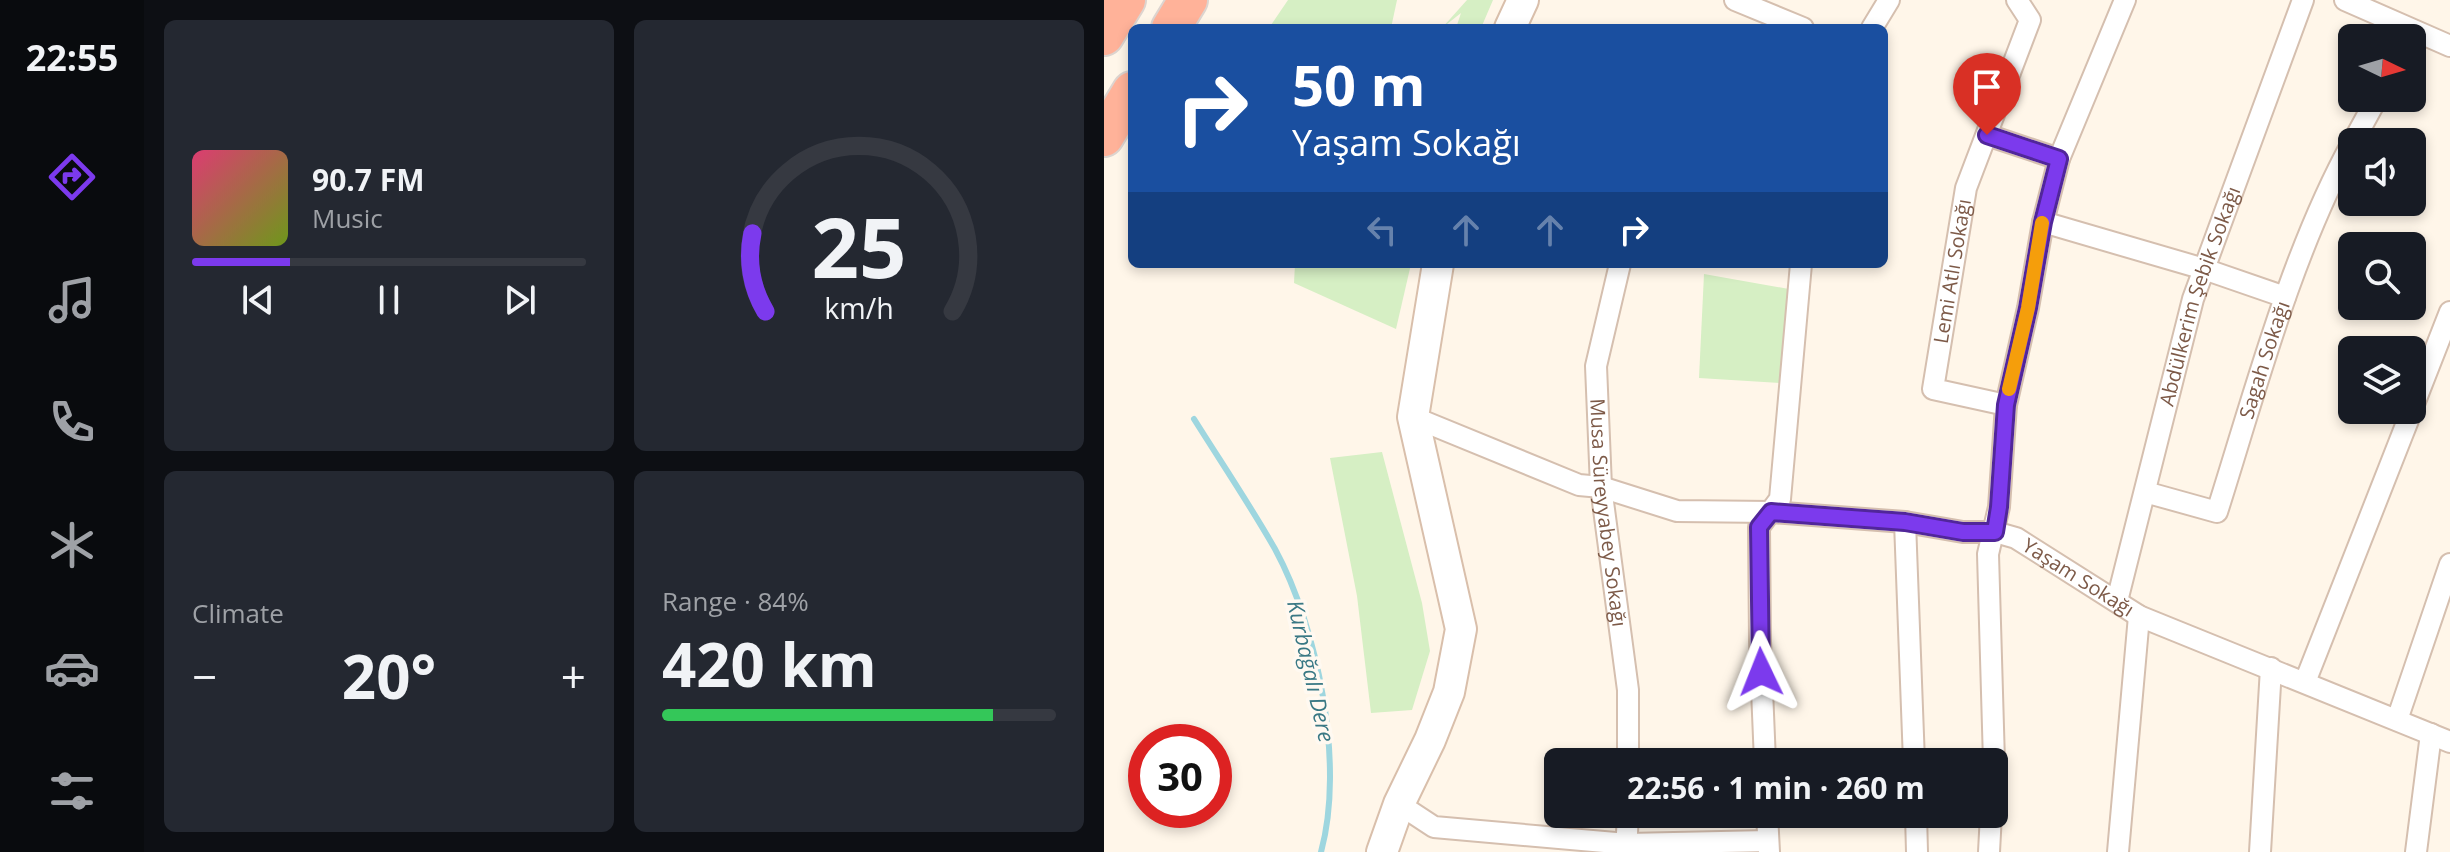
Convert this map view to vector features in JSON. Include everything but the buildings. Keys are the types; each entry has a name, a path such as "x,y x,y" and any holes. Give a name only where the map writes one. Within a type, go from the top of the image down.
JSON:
{"highway":[{"path":"1104,36 1126,0"},
{"path":"1173,24 1188,0"},
{"path":"1104,137 1128,98"}],"street":[{"path":"1512,24 1523,0"},
{"path":"1735,0 1793,24"},
{"path":"1874,24 1889,0"},
{"name":"Lemi Atlı Sokağı","path":"2006,405 1933,389 1964,195 2030,20 2017,0"},
{"path":"1994,748 1988,554 1999,507 2006,405 2059,159 2125,0"},
{"name":"Abdülkerim Şebik Sokağı","path":"2117,601 2193,299 2303,0"},
{"path":"2345,0 2391,24"},
{"path":"2426,39 2450,46"},
{"path":"1987,135 2059,159"},
{"name":"Sagah Sokağı","path":"2145,492 2217,512 2285,297 2338,169"},
{"path":"2043,222 2204,269 2285,297"},
{"path":"1382,852 1399,804 1449,692 1461,629 1413,417 1437,268"},
{"name":"Musa Süreyyabey Sokağı","path":"1619,268 1596,366 1601,487 1628,690 1628,748"},
{"path":"1765,748 1759,527 1780,499 1801,268"},
{"path":"2426,379 2446,335 2450,312"},
{"name":"Yaşam Sokağı","path":"1413,417 1579,485 1601,487 1677,511 1771,512 1905,522 1963,532 1995,532 2016,538 2139,616 2440,738"},
{"path":"2305,682 2406,424"},
{"path":"1905,522 1913,748"},
{"path":"2397,720 2450,564"},
{"path":"2118,852 2139,616"},
{"path":"2260,852 2271,668"},
{"path":"2416,852 2440,738"},
{"path":"1399,804 1434,827 1627,848 1768,846"},
{"path":"1627,848 1628,828"},
{"path":"1916,828 1917,852"},
{"path":"1989,852 1990,828"}],"green space":[{"path":"1288,0 1397,0 1392,24 1272,24"},
{"path":"1467,0 1493,0 1483,24 1457,24 1461,13 1446,24"},
{"path":"1295,268 1410,268 1396,329 1294,283"},
{"path":"1704,274 1789,289 1781,383 1699,378"},
{"path":"1382,452 1422,603 1430,651 1412,710 1371,713 1357,596 1330,458"}],"waterway":[{"name":"Kurbağalı Dere","path":"1194,419 1275,549 1304,617 1315,657 1328,739 1328,817 1321,852"}],"slow traffic":[{"path":"2009,389 2028,308 2042,223"}],"route":[{"path":"1761,672 1759,527 1771,512 1905,522 1963,532 1995,532 2006,405 2059,159 1987,135"}]}
